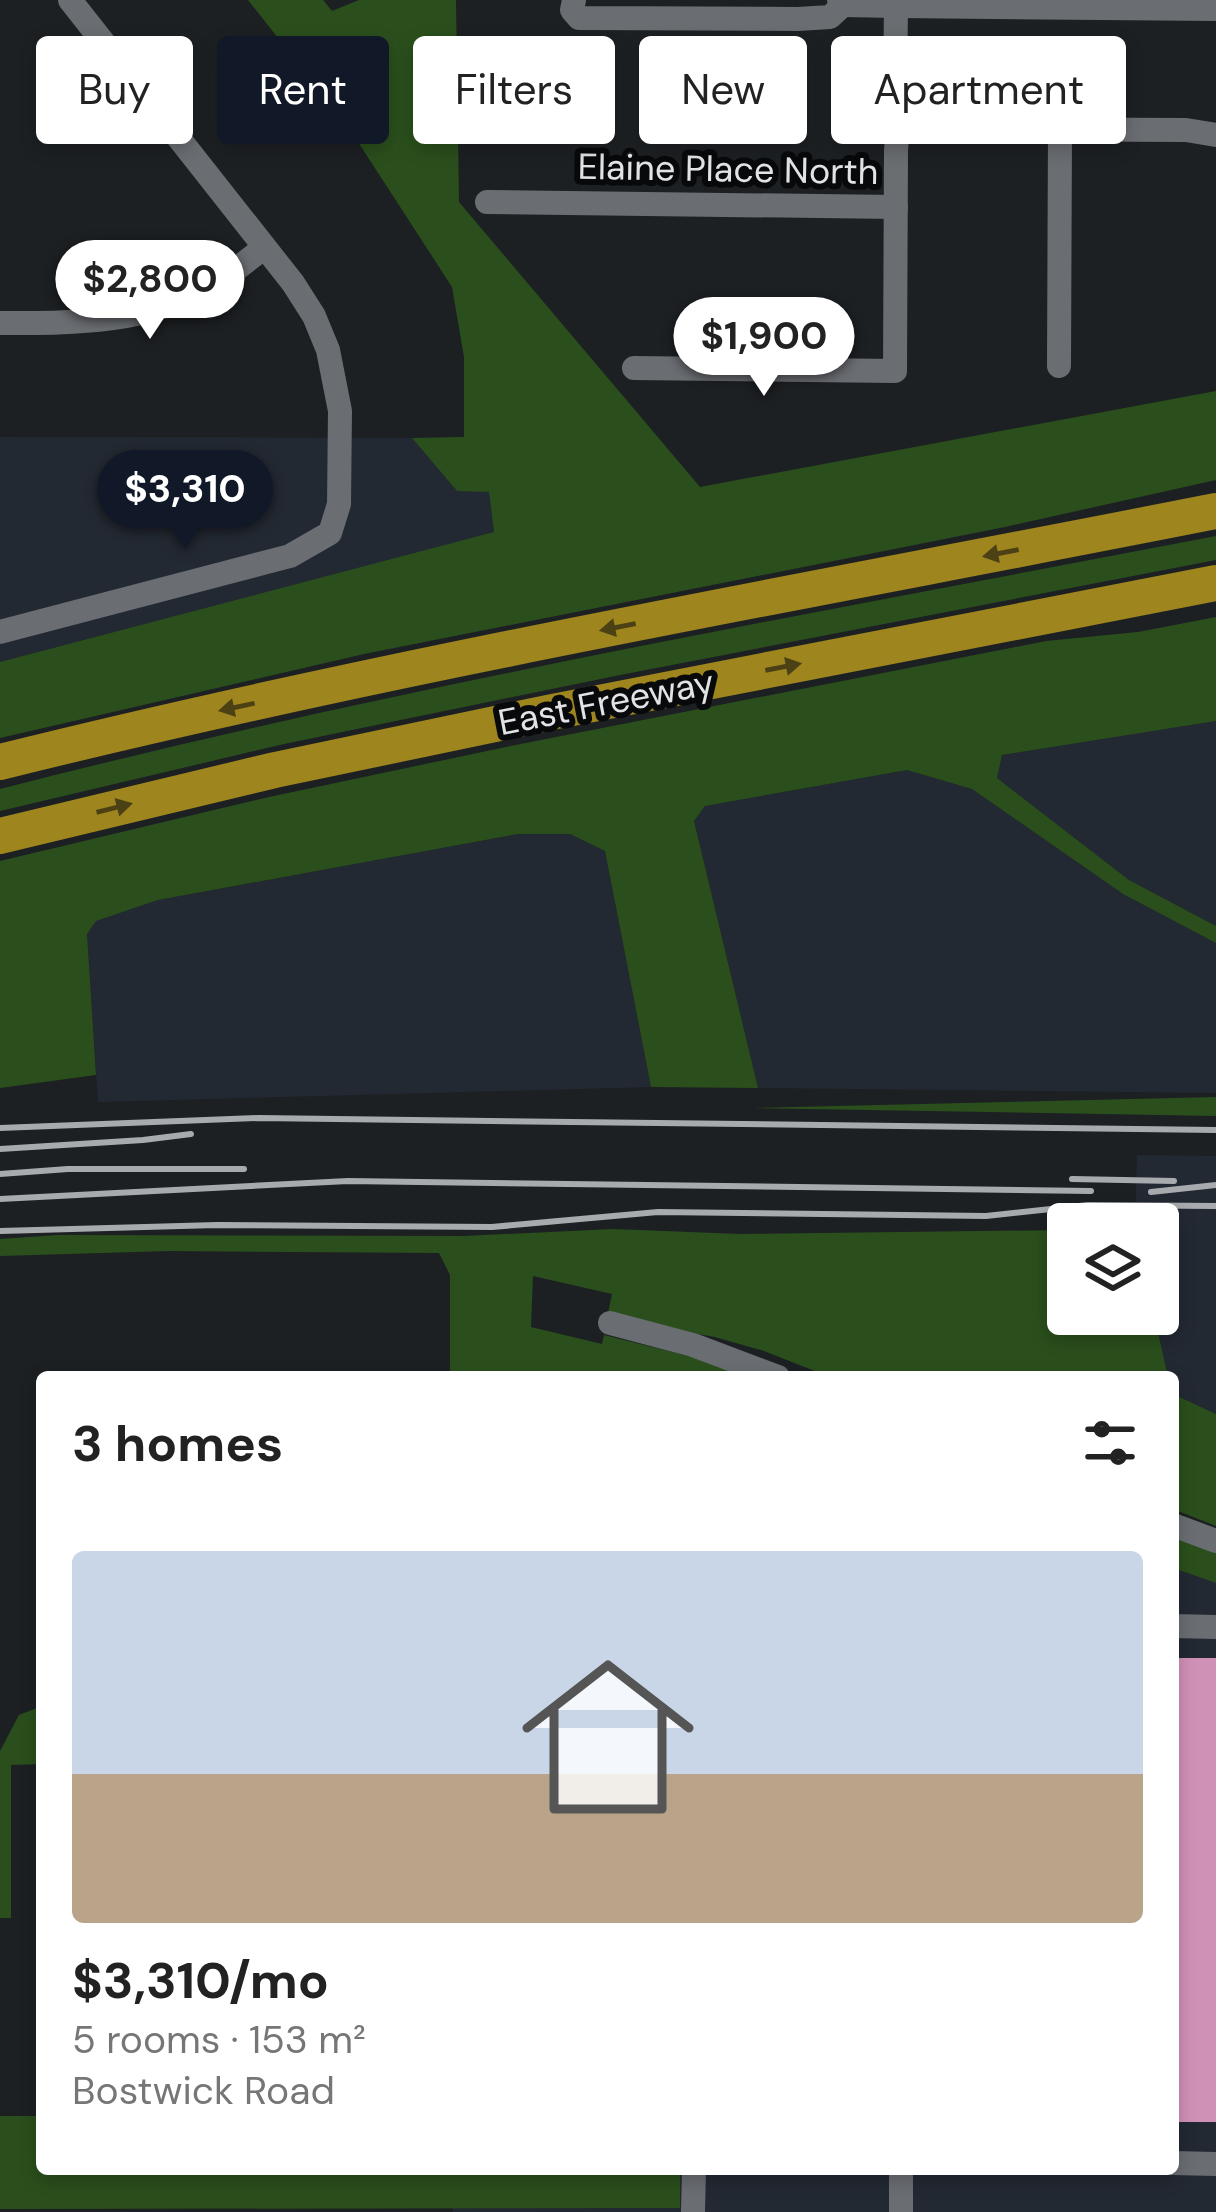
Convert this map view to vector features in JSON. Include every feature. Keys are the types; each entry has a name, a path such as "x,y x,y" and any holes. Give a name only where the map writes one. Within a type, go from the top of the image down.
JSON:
{"highway":[{"name":"East Freeway","path":"0,762 532,644 1204,513"},
{"name":"East Freeway","path":"0,836 298,765 1216,584"}],"street":[{"path":"0,632 290,556 330,533 339,504 340,411 328,350 314,316 70,0"},
{"path":"574,0 572,10 579,18 797,19 830,17 841,3 1216,9"},
{"path":"896,3 896,36"},
{"path":"1126,130 1216,135"},
{"path":"634,368 895,371 896,144"},
{"path":"1059,366 1060,144"},
{"name":"Elaine Place North","path":"487,202 896,207"},
{"path":"0,323 89,323 130,317 211,286 264,248"},
{"path":"610,1323 693,1345 762,1371"},
{"path":"1179,1527 1216,1541"},
{"path":"1179,1627 1216,1627"},
{"path":"1179,2163 1216,2164"},
{"path":"693,2212 694,2175"},
{"path":"901,2175 902,2212"}],"shaded area":[{"path":"0,437 412,438 456,490 489,492 494,533 0,662"},
{"path":"1216,721 1216,926 1129,880 997,778 1002,755"},
{"path":"907,770 972,789 1123,894 1216,943 1216,1093 758,1088 694,821 705,806"},
{"path":"518,834 570,834 605,851 651,1087 98,1102 87,934 96,921 158,900"},
{"path":"1137,1155 1216,1156 1216,1414 1179,1397 1179,1371 1167,1371 1159,1335 1179,1335 1179,1203 1136,1203"},
{"path":"1179,1570 1216,1583 1216,2212 453,2212 453,2208 679,2208 680,2175 1179,2175"}],"green space":[{"path":"248,0 323,0 332,11 359,0 456,0 457,36 413,36 413,144 458,144 459,202 700,487 1216,391 1216,480 1005,527 364,654 0,738 0,662 494,532 489,492 457,491 412,438 464,437 464,357 452,287 359,144 389,144 389,36 276,36"},
{"path":"1216,536 1216,560 284,744 0,811 0,789 302,717 606,653"},
{"path":"1216,617 1216,721 1002,755 997,778 1129,880 1216,926 1216,943 1123,894 972,789 907,770 705,806 694,821 758,1088 651,1087 605,851 570,834 518,834 158,900 96,921 87,934 96,1075 0,1088 0,861 506,747 1046,641 1138,632"},
{"path":"1216,1097 1216,1116 753,1108"},
{"path":"1047,1230 1047,1335 1159,1335 1167,1371 815,1371 715,1337 607,1318 612,1294 533,1276 531,1327 602,1344 604,1335 745,1371 450,1371 450,1275 439,1253 169,1251 0,1256 0,1239"},
{"path":"1179,1397 1216,1414 1216,1526 1179,1511"},
{"path":"1179,1529 1216,1543 1216,1583 1179,1570"},
{"path":"36,1708 36,1764 11,1765 11,1918 0,1918 0,1751 19,1715"},
{"path":"0,2116 36,2116 36,2175 680,2175 680,2208 0,2209"}],"building":[{"path":"1179,1658 1216,1658 1216,2122 1179,2122"}],"railway":[{"path":"0,1128 258,1118 1216,1130"},
{"path":"0,1149 191,1134"},
{"path":"0,1174 68,1169 244,1169"},
{"path":"1072,1179 1174,1181"},
{"path":"0,1199 348,1181 1091,1191"},
{"path":"1151,1192 1216,1185"},
{"path":"0,1231 217,1225 492,1227 658,1212 986,1216 1088,1205 1216,1206"}]}
